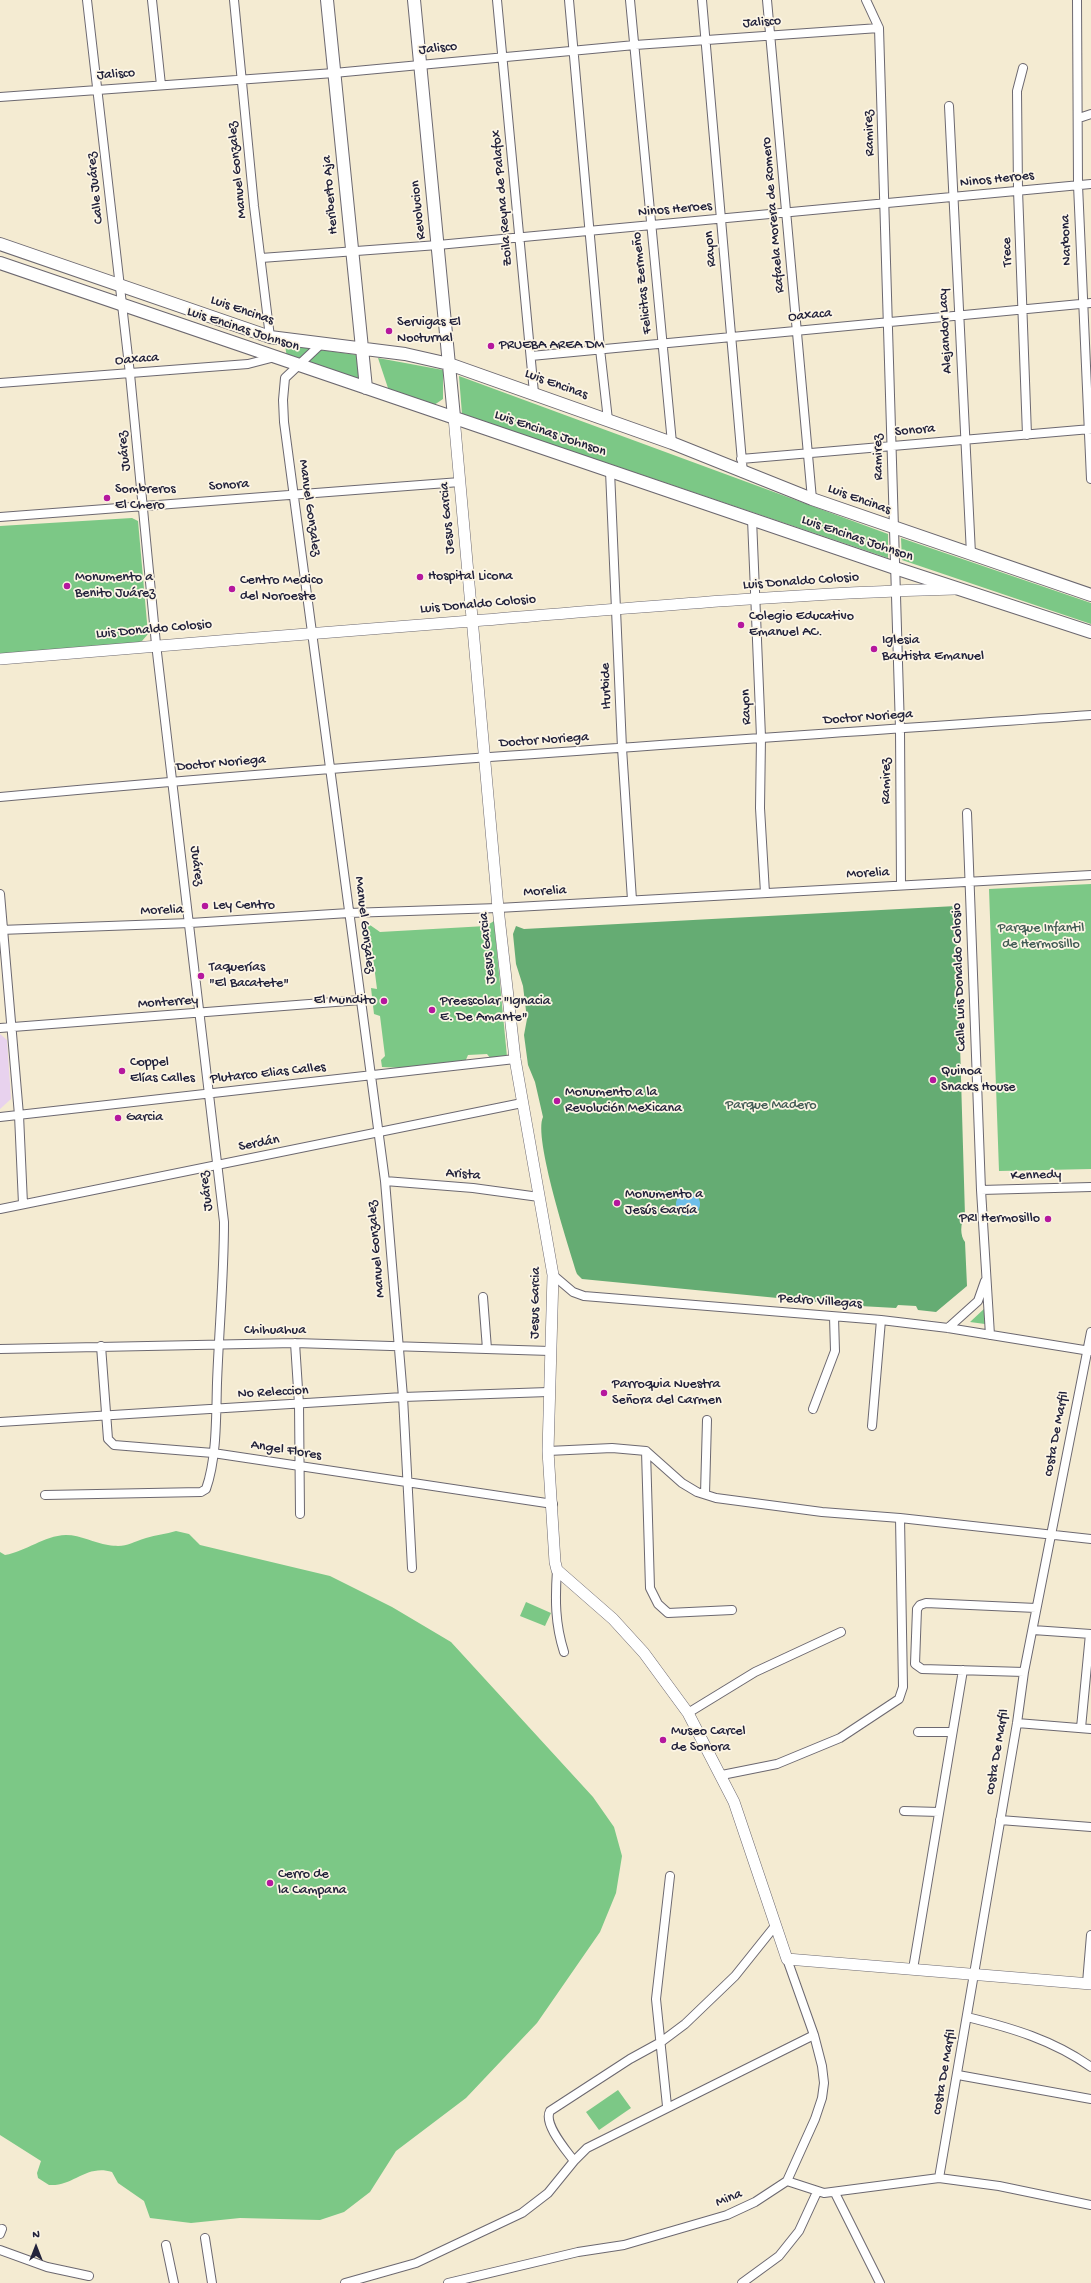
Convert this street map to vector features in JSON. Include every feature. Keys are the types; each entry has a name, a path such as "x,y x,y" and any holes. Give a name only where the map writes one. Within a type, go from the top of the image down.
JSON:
{"main road":[{"name":"Heriberto Aja","path":"327,0 366,388"},
{"name":"Revolucion","path":"414,0 454,417"},
{"name":"Luis Encinas","path":"0,244 270,337 406,354 449,364 672,443 743,473 894,529 1091,595"},
{"name":"Luis Encinas Johnson","path":"0,263 895,568 1091,632"}],"street":[{"name":"Calle Juárez","path":"87,0 130,374"},
{"path":"152,0 161,85"},
{"name":"Manuel Gonzalez","path":"234,0 270,337"},
{"name":"Zoila Reyna de Palafox","path":"497,0 534,393"},
{"path":"569,0 600,349 608,420"},
{"name":"Felicitas Zermeño","path":"630,0 650,226 672,443"},
{"name":"Rayon","path":"702,0 743,473"},
{"name":"Rafaela Morera de Romero","path":"767,0 812,499"},
{"path":"866,0 879,28"},
{"name":"Narbona","path":"1077,0 1079,118 1078,185 1087,304 1091,479"},
{"name":"Jalisco","path":"0,97 334,72 635,45 879,28"},
{"name":"Ramirez","path":"879,28 886,204 900,729 901,885"},
{"name":"Trece","path":"1023,68 1017,91 1018,190 1027,435"},
{"name":"Alejandor Lacy","path":"949,106 952,198 970,554"},
{"path":"1079,118 1091,114"},
{"name":"Ninos Heroes","path":"261,258 438,245 519,236 650,226 1091,184"},
{"name":"Oaxaca","path":"531,356 959,314 1087,304"},
{"name":"Manuel Gonzalez","path":"321,344 285,378 283,388 284,422 312,633 332,768 385,1181 403,1397 412,1568"},
{"name":"Oaxaca","path":"0,383 248,364 275,357"},
{"name":"Juárez","path":"45,1495 204,1491 208,1486 217,1410 219,1344 224,1275 224,1222 198,1013 190,923 156,644 144,506 130,374"},
{"name":"Jesus Garcia","path":"454,417 498,908 515,1059 553,1275 548,1392 548,1451 553,1504 555,1562 557,1570"},
{"name":"Sonora","path":"741,459 1089,430"},
{"name":"Iturbide","path":"610,470 622,748 632,900"},
{"name":"Sonora","path":"0,517 460,482"},
{"name":"Rayon","path":"752,519 761,737 760,808 765,893"},
{"name":"Luis Donaldo Colosio","path":"0,658 156,644 617,609 896,591 958,589"},
{"name":"Doctor Noriega","path":"0,797 332,768 485,759 761,737 900,729 1091,715"},
{"name":"Calle Luis Donaldo Colosio","path":"967,813 981,1190 990,1335"},
{"name":"Morelia","path":"2,930 190,923 350,913 498,908 1091,875"},
{"path":"0,894 19,1115 23,1204"},
{"name":"Monterrey","path":"0,1028 361,1000"},
{"name":"Plutarco Elias Calles","path":"0,1117 515,1059"},
{"name":"Serdán","path":"0,1209 378,1134 522,1103"},
{"name":"Arista","path":"385,1181 473,1188 539,1197"},
{"name":"Kennedy","path":"981,1190 1091,1187"},
{"name":"Pedro Villegas","path":"553,1275 573,1292 584,1296 881,1320 948,1328 1088,1351"},
{"path":"948,1328 978,1301 986,1278"},
{"path":"483,1297 487,1349"},
{"path":"813,1410 835,1351 834,1317"},
{"path":"872,1426 881,1320"},
{"name":"costa De Marfil","path":"939,2178 958,2075 1017,1724 1024,1672 1091,1332"},
{"path":"295,1343 299,1404 300,1514"},
{"name":"Chihuahua","path":"0,1349 295,1343 550,1351"},
{"name":"Angel Flores","path":"102,1346 105,1416 108,1439 114,1444 213,1453 553,1504"},
{"name":"No Releccion","path":"0,1422 217,1410 403,1397 548,1392"},
{"path":"705,1494 707,1420"},
{"path":"548,1451 612,1448 646,1451 682,1483 716,1498 807,1510 900,1518 1091,1539"},
{"path":"646,1451 650,1588 658,1604 668,1613 732,1610"},
{"path":"722,1775 777,1764 840,1738 899,1699 903,1687 900,1518"},
{"path":"557,1570 555,1606 564,1652"},
{"path":"557,1570 613,1619 648,1659 688,1713 722,1775 744,1829 775,1926 814,2035 822,2066 822,2098 787,2180 817,2192 835,2193 939,2178 1000,2186 1091,2204"},
{"path":"1024,1672 922,1670 915,1664 918,1609 920,1605 948,1604 1036,1608"},
{"path":"1033,1630 1091,1634 1081,1728"},
{"path":"688,1713 755,1672 841,1632"},
{"path":"913,1969 963,1670"},
{"path":"1017,1724 1091,1729"},
{"path":"918,1732 952,1732"},
{"path":"904,1810 939,1812"},
{"path":"1000,1820 1091,1827"},
{"path":"667,2106 657,1992 670,1876"},
{"path":"574,2161 551,2126 548,2119 550,2111 630,2059 661,2042 684,2024 735,1976 775,1926"},
{"path":"787,1959 1089,1984 1091,1935"},
{"path":"967,2017 1028,2034 1071,2053 1091,2068"},
{"path":"345,2283 416,2263 516,2216 548,2193 574,2161 587,2148 667,2106 814,2035"},
{"path":"958,2075 1091,2099"},
{"name":"Mina","path":"448,2283 468,2281 578,2252 624,2245 727,2215 755,2202 787,2180"},
{"path":"742,2283 779,2256 799,2231 817,2192"},
{"path":"835,2193 880,2283"},
{"path":"204,2238 211,2283"},
{"path":"166,2245 174,2283"},
{"path":"0,2250 47,2267 89,2276"}],"shaded area":[{"path":"0,1034 7,1040 11,1099 0,1109"}],"green space":[{"path":"285,345 358,355 363,380 287,358"},
{"path":"378,358 443,370 443,399 434,405 389,391"},
{"path":"459,376 888,534 888,558 462,414"},
{"path":"132,518 138,521 148,634 142,641 136,643 0,654 0,526"},
{"path":"901,538 1091,603 1091,624 902,560"},
{"name":"Parque Infantil de Hermosillo","path":"1091,884 1091,1169 999,1171 989,889"},
{"name":"Parque Madero","path":"956,906 965,1216 961,1229 965,1242 967,1286 936,1312 918,1310 916,1306 898,1305 896,1308 860,1306 582,1279 577,1274 547,1169 541,1128 543,1117 535,1082 528,1065 524,1035 527,1019 523,986 516,964 513,934 516,926 524,929"},
{"path":"494,921 507,1057 491,1059 487,1054 468,1055 465,1062 404,1068 382,1067 381,1060 385,1056 380,1016 374,1014 371,988 377,989 371,942 365,936 364,923 380,932 486,926"},
{"path":"985,1308 985,1324 970,1322"},
{"name":"Cerro de la Campana","path":"176,1531 189,1534 200,1545 330,1576 392,1607 451,1642 593,1797 614,1827 622,1856 616,1893 600,1932 537,2023 466,2098 396,2151 370,2192 344,2212 320,2220 240,2218 191,2223 150,2218 144,2201 118,2183 112,2172 103,2170 95,2171 65,2183 49,2185 38,2178 37,2173 41,2161 0,2135 0,1552 5,1555 13,1553 50,1538 66,1535 72,1535 103,1544 120,1546"},
{"path":"526,1602 551,1613 545,1626 520,1616"},
{"path":"618,2090 631,2108 599,2130 586,2112"}],"water":[{"path":"688,1192 697,1195 700,1204 697,1213 688,1216 679,1213 676,1204 679,1195"}],"place":[{"name":"Servigas El Nocturnal","path":"389,331"},
{"name":"PRUEBA AREA DM","path":"491,346"},
{"name":"Sombreros El Chero","path":"107,498"},
{"name":"Hospital Licona","path":"420,577"},
{"name":"Monumento a Benito Juárez","path":"67,586"},
{"name":"Centro Medico del Noroeste","path":"232,589"},
{"name":"Colegio Educativo Emanuel AC.","path":"741,625"},
{"name":"Iglesia Bautista Emanuel","path":"874,649"},
{"name":"Ley Centro","path":"205,906"},
{"name":"Taquerías \"El Bacatete\"","path":"201,976"},
{"name":"El Mundito","path":"384,1001"},
{"name":"Preescolar \"Ignacia E. De Amante\"","path":"432,1010"},
{"name":"Coppel Elías Calles","path":"122,1071"},
{"name":"Quinoa Snacks House","path":"933,1080"},
{"name":"Monumento a la Revolución Mexicana","path":"557,1101"},
{"name":"Garcia","path":"118,1118"},
{"name":"Monumento a Jesús García","path":"617,1203"},
{"name":"PRI Hermosillo","path":"1048,1219"},
{"name":"Parroquia Nuestra Señora del Carmen","path":"604,1393"},
{"name":"Museo Carcel de Sonora","path":"663,1740"},
{"name":"Cerro de la Campana","path":"270,1883"}]}
